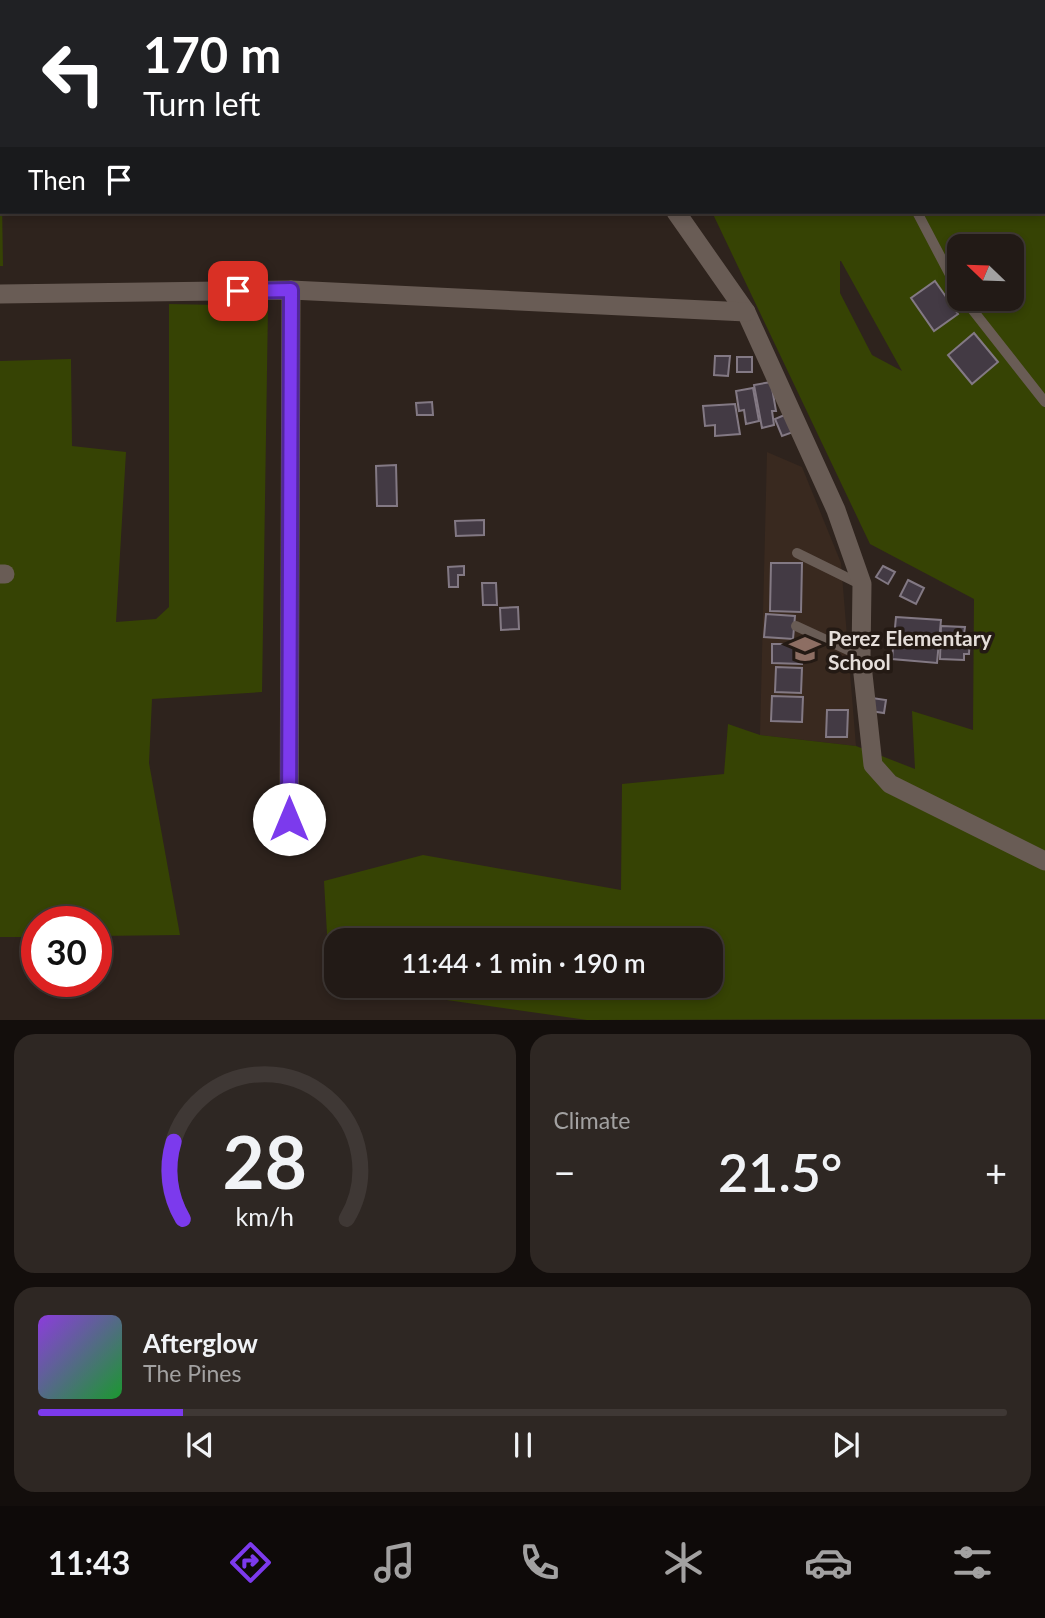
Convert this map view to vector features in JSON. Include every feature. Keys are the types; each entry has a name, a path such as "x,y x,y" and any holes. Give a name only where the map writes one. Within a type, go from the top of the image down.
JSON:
{"street":[{"path":"677,214 746,312 836,510 862,584 862,656 873,765 890,784 1045,861"},
{"path":"0,294 291,290 746,312"},
{"path":"289,847 291,290"}],"lane":[{"path":"918,214 947,269"},
{"path":"974,312 1045,402"},
{"path":"797,553 862,584"},
{"path":"796,626 862,656"}],"shaded area":[{"name":"Perez Elementary School","path":"767,452 802,467 841,563 856,746 760,735"}],"green space":[{"path":"0,214 2,214 3,266 0,266"},
{"path":"713,214 1045,214 1045,1019 587,1020 432,998 723,998 723,928 327,928 324,881 423,855 621,890 622,784 724,774 728,724 760,735 856,746 915,769 912,711 973,730 974,599 870,544","holes":["840,261 902,371 872,355 840,293"]},
{"path":"169,304 268,306 262,692 152,699 149,763 180,935 112,936 112,906 21,906 21,937 0,937 0,361 71,359 72,446 126,452 116,622 156,619 169,607"}],"building":[{"path":"935,281 947,298 947,312 958,314 934,331 911,298"},
{"path":"974,333 998,362 972,384 948,355"},
{"path":"715,356 730,356 728,376 714,375"},
{"path":"737,357 752,357 752,372 737,372"},
{"path":"771,382 776,411 772,411 774,425 762,428 754,385"},
{"path":"753,388 759,421 746,424 744,410 739,411 736,391"},
{"path":"432,402 433,415 417,415 416,403"},
{"path":"735,404 740,434 715,436 715,425 705,426 703,406"},
{"path":"789,413 796,431 782,436 775,419"},
{"path":"396,465 397,506 377,506 376,466"},
{"path":"484,520 484,535 456,536 455,521"},
{"path":"771,563 802,563 801,612 770,611"},
{"path":"464,566 464,575 458,575 458,587 449,587 448,567"},
{"path":"883,566 895,572 888,584 876,577"},
{"path":"908,580 924,588 916,604 900,596"},
{"path":"482,583 496,583 497,605 483,605"},
{"path":"518,607 519,629 501,630 500,608"},
{"path":"766,614 795,616 793,639 764,637"},
{"path":"896,617 941,620 937,663 892,659"},
{"path":"941,626 965,627 964,634 970,634 969,654 964,654 964,660 940,659"},
{"path":"772,644 802,644 802,664 772,663"},
{"path":"776,667 802,668 801,693 775,692"},
{"path":"772,696 803,697 802,722 771,721"},
{"path":"872,698 886,700 884,713 870,711"},
{"path":"827,710 848,710 847,737 826,737"}],"place":[{"name":"Perez Elementary School","path":"805,649"}],"route":[{"path":"238,291 291,290 289,819"}]}
